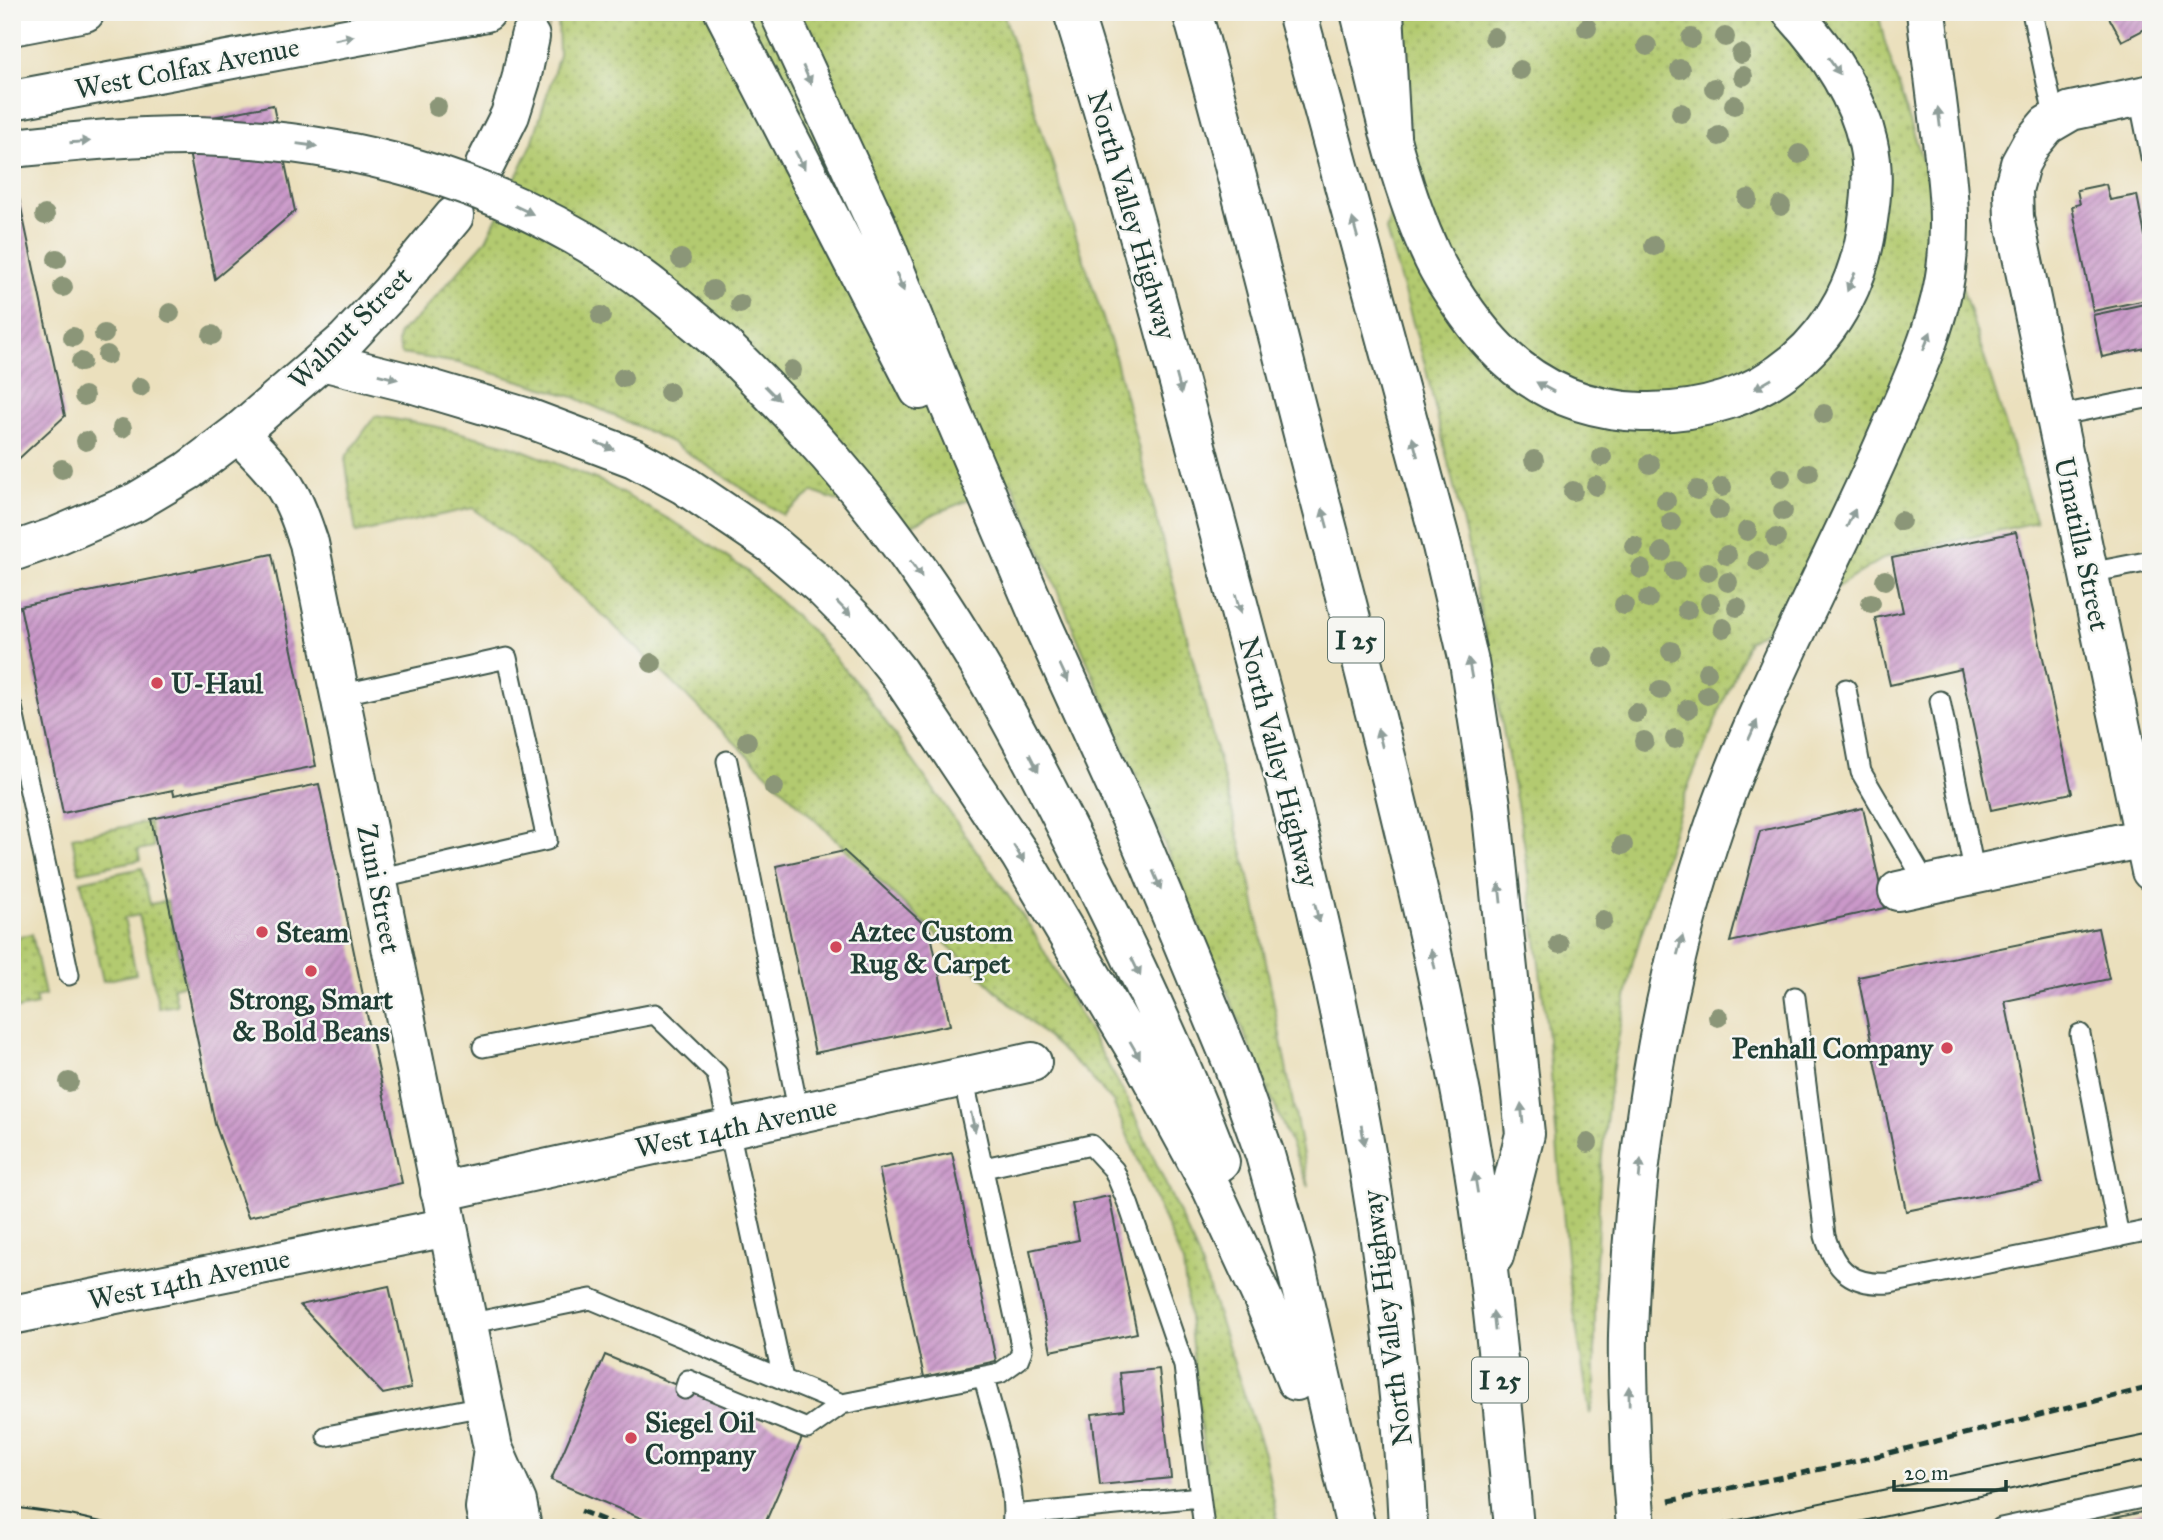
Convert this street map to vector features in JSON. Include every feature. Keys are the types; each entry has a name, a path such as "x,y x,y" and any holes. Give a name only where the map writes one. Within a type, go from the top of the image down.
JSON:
{"main road":[{"path":"12,26 85,12"},
{"path":"724,12 1044,628"},
{"path":"779,12 877,225 949,405 1044,628 1135,828 1232,1062 1261,1143 1295,1262 1347,1523"},
{"name":"North Valley Highway","path":"1073,12 1126,185 1296,822 1325,946 1351,1066 1385,1274 1398,1383 1408,1517"},
{"name":"I 25","path":"1192,12 1335,556 1414,873 1478,1191 1514,1528"},
{"path":"1297,12 1442,546 1471,675 1492,818 1524,1134 1489,1275"},
{"path":"1360,12 1412,208 1432,256 1461,302 1492,344 1524,374 1548,390 1571,400 1630,412 1670,412 1707,407 1762,386 1786,370 1816,342 1836,315 1861,256 1873,182 1868,143 1852,97 1839,74 1792,12"},
{"path":"1384,12 1391,136"},
{"path":"1916,12 1934,74"},
{"path":"1636,1528 1628,1338 1631,1264 1641,1151 1661,1023 1696,885 1717,819 1747,744 1901,405 1935,320 1944,283 1950,212 1926,12"},
{"name":"West Colfax Avenue","path":"12,100 476,13"},
{"path":"485,165 510,115 530,37"},
{"path":"2055,121 2071,111 2145,96"},
{"name":"Umatilla Street","path":"2055,121 2047,125 2031,144 2020,164 2012,190 2014,218 2148,856"},
{"path":"12,148 140,138 236,138 308,145 414,167 466,184 568,231 616,261 657,290 723,345 782,404 835,463 893,535 950,618 1025,744 1104,900 1193,1091 1347,1523"},
{"name":"Walnut Street","path":"238,433 345,341 391,292 454,216"},
{"path":"322,361 414,384 528,418 634,458 684,485 773,545 821,586 861,626 898,672 1020,855 1139,1057 1212,1189 1264,1299 1296,1381"},
{"path":"12,552 55,537 136,502 188,471 238,433"},
{"name":"Zuni Street","path":"238,433 288,490 309,543 493,1448 517,1502 522,1528"},
{"path":"1913,888 1975,874 2148,856"},
{"name":"West 14th Avenue","path":"12,1315 444,1210 729,1129 1032,1062"},
{"name":"Zuni Street","path":"489,1528 485,1508 493,1448"}],"lane":[{"path":"2032,12 2055,121"},
{"path":"2145,96 2151,157"},
{"path":"2056,416 2151,397"},
{"path":"2089,573 2151,561"},
{"path":"340,695 507,658 547,840 377,879"},
{"path":"1846,690 1861,772 1913,888"},
{"path":"1940,701 1975,874"},
{"path":"12,708 69,975"},
{"path":"727,761 799,1114"},
{"path":"1795,997 1825,1236 1830,1254 1840,1268 1855,1279 1872,1284 1890,1283 2151,1230"},
{"path":"483,1047 655,1014 717,1074 783,1379"},
{"path":"2080,1034 2119,1237"},
{"path":"685,1389 688,1380 807,1429 842,1404 984,1378 1000,1373 1018,1360 1022,1350 963,1077"},
{"path":"984,1168 1091,1145 1114,1170 1184,1366 1204,1528"},
{"path":"467,1325 591,1299 842,1404"},
{"path":"984,1378 1012,1488 1013,1522 1200,1497"},
{"path":"327,1436 484,1406"},
{"path":"2001,1528 2151,1496"}],"green space":[{"path":"558,12 1003,12 1113,349 1252,889 1309,1187 1012,483 936,513 909,527 813,492 783,515 671,442 574,397 459,363 402,354 398,343 399,333 417,318 486,240 532,144 559,55"},
{"path":"1395,12 1878,12 1884,39 2036,522 1886,557 1749,641 1685,794 1633,961 1612,1072 1601,1164 1595,1282 1595,1394 1590,1414 1569,1280 1547,1029 1524,841 1469,550 1424,361 1386,230 1411,143"},
{"path":"375,416 434,426 515,447 600,481 681,526 747,571 814,634 866,694 1031,928 1125,1095 1198,1255 1265,1457 1279,1528 1212,1528 1183,1263 1113,1102 1085,1071 797,803 606,618 473,508 356,533 345,458"},
{"path":"149,822 154,847 138,850 140,860 79,872 72,837"},
{"path":"142,868 150,904 167,901 185,984 173,987 177,1005 159,1008 139,915 124,918 136,974 103,981 81,881"},
{"path":"32,934 45,995 35,997 37,1005 12,1010 12,938"}],"building":[{"path":"2106,12 2151,12 2151,26 2122,41"},
{"path":"273,105 295,211 215,279 183,123"},
{"path":"12,165 65,416 12,465"},
{"path":"2106,184 2110,200 2137,195 2151,266 2151,299 2093,311 2072,206 2080,204 2077,190"},
{"path":"2149,303 2151,347 2102,357 2093,315"},
{"path":"2016,532 2072,793 1991,810 1961,669 1890,685 1875,618 1903,612 1892,558"},
{"path":"272,554 316,766 174,795 173,790 63,813 20,606"},
{"name":"Steam","path":"319,784 402,1183 248,1217 215,1124 151,819"},
{"path":"1863,808 1885,908 1730,942 1760,831"},
{"path":"844,851 930,930 950,1025 815,1053 776,866"},
{"path":"2098,928 2109,979 2005,1001 2042,1183 1906,1211 1858,977"},
{"path":"952,1153 996,1361 924,1377 879,1169"},
{"path":"1109,1196 1137,1333 1051,1351 1030,1250 1079,1240 1072,1204"},
{"path":"389,1286 411,1388 383,1394 300,1305"},
{"path":"605,1355 802,1438 763,1528 664,1528 551,1480"},
{"path":"1159,1369 1171,1478 1100,1485 1092,1414 1124,1410 1120,1373"},
{"path":"2151,1510 2151,1528 2074,1528 2074,1527"}],"tunnel":[{"path":"530,37 533,12"}],"tram line":[{"path":"1700,1528 2151,1434"},
{"path":"1831,1528 2151,1459"},
{"path":"12,1507 70,1515 128,1528"}],"railway":[{"path":"1669,1501 1849,1463 2151,1387"},
{"path":"581,1511 623,1528"}],"place":[{"name":"U-Haul","path":"157,683"},
{"name":"Steam","path":"262,932"},
{"name":"Aztec Custom Rug & Carpet","path":"836,947"},
{"name":"Strong, Smart & Bold Beans","path":"311,971"},
{"name":"Penhall Company","path":"1947,1048"},
{"name":"Siegel Oil Company","path":"631,1438"}]}
